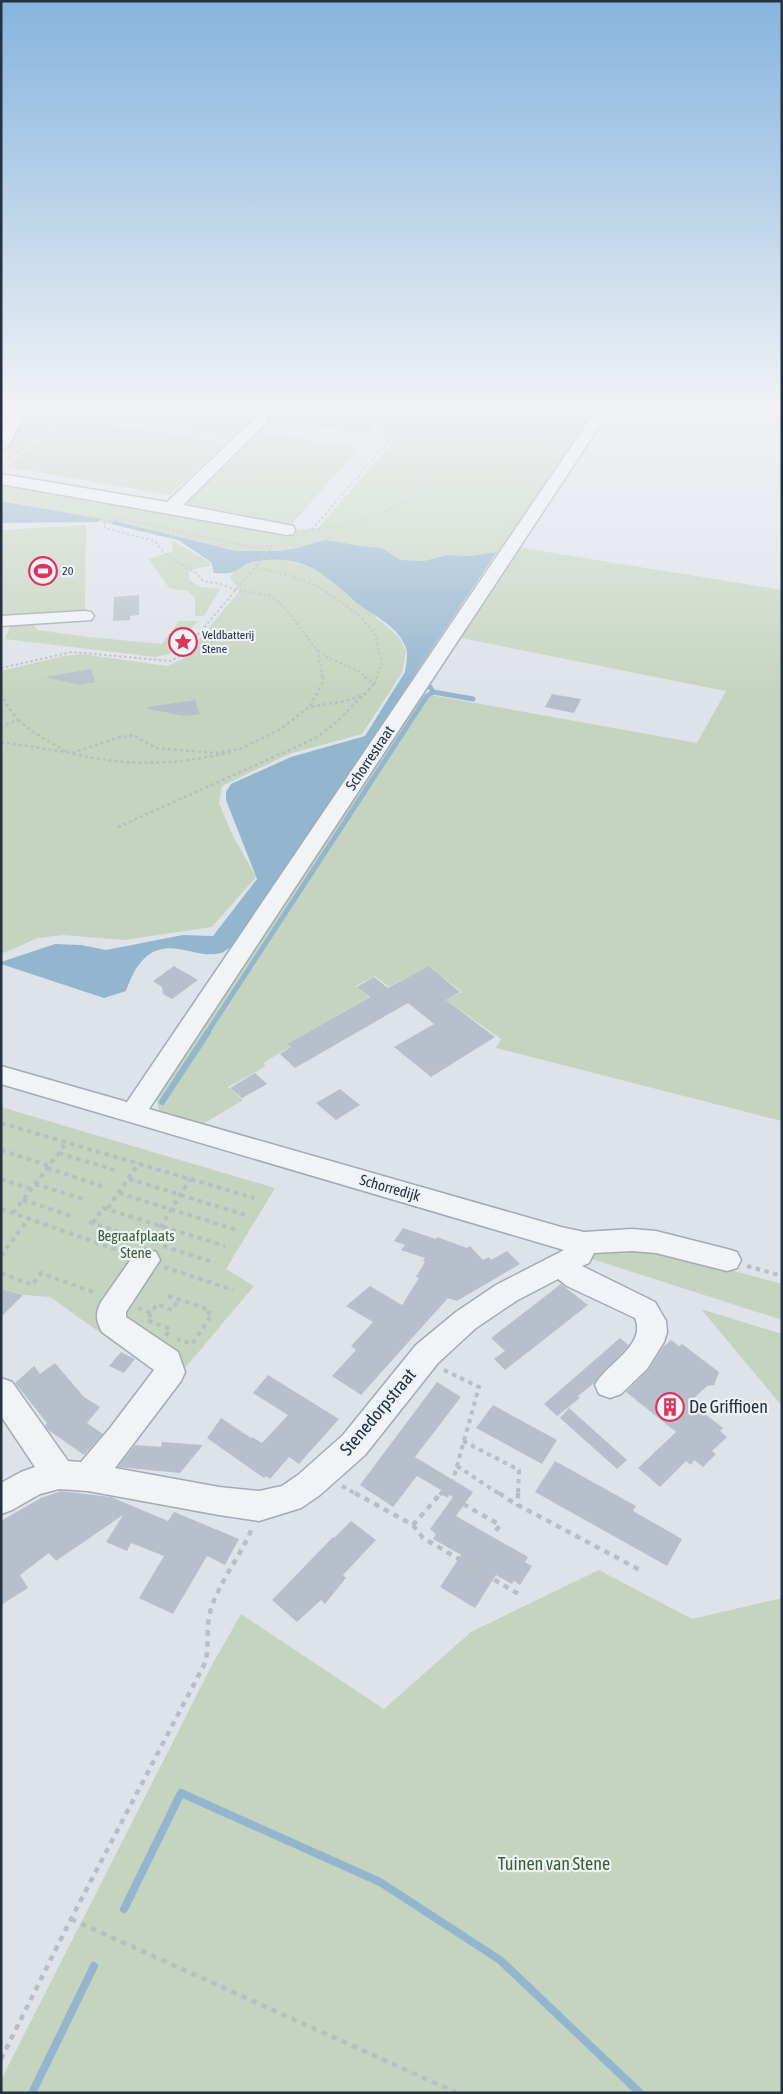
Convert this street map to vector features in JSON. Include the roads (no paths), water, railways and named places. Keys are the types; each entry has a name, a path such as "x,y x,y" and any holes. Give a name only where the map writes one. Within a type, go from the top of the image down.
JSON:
{"street":[{"path":"134,502 287,530"},
{"path":"171,508 177,502"},
{"name":"Schorrestraat","path":"133,1113 542,502"},
{"path":"1,621 85,616"},
{"name":"Schorredijk","path":"1,1074 561,1238 584,1243 632,1240 656,1242 727,1260"},
{"name":"Stenedorpstraat","path":"1,1500 32,1482 74,1476 259,1506 290,1498 321,1475 354,1445 427,1354 466,1320 506,1293 579,1255 584,1243"},
{"path":"1,1391 74,1476 170,1372 161,1344 112,1323 111,1310 146,1260"},
{"path":"559,1265 577,1278 639,1307 650,1318 654,1331 648,1344 641,1354 610,1385"}],"water":[{"path":"1,502 101,519 98,522 1,523"},
{"path":"114,521 236,551 280,551 326,540 382,548 401,560 424,561 447,555 469,556 497,552 234,944 224,952 215,954 168,948 158,950 138,965 126,991 104,998 1,964 1,962 55,944 81,945 106,950 183,935 213,936 257,879 226,800 226,792 231,784 291,757 365,736 405,672 407,655 401,639 392,627 361,606 335,583 306,566 283,560 264,560 246,564 231,573 214,573 211,562 178,540 111,524"}],"waterway":[{"path":"430,687 433,692"},
{"path":"207,1033 427,696 433,692"},
{"path":"433,692 473,699"},
{"path":"162,1102 208,1032"},
{"path":"124,1909 181,1793 380,1882 500,1960 640,2093"},
{"path":"32,2093 94,1966"}],"place":[{"name":"20","path":"43,571"},
{"name":"Veldbatterij Stene","path":"183,642"},
{"name":"De Griffioen","path":"670,1407"}],"park label":[{"name":"Begraafplaats Stene","path":"136,1244"},
{"name":"Tuinen van Stene","path":"554,1864"}]}
